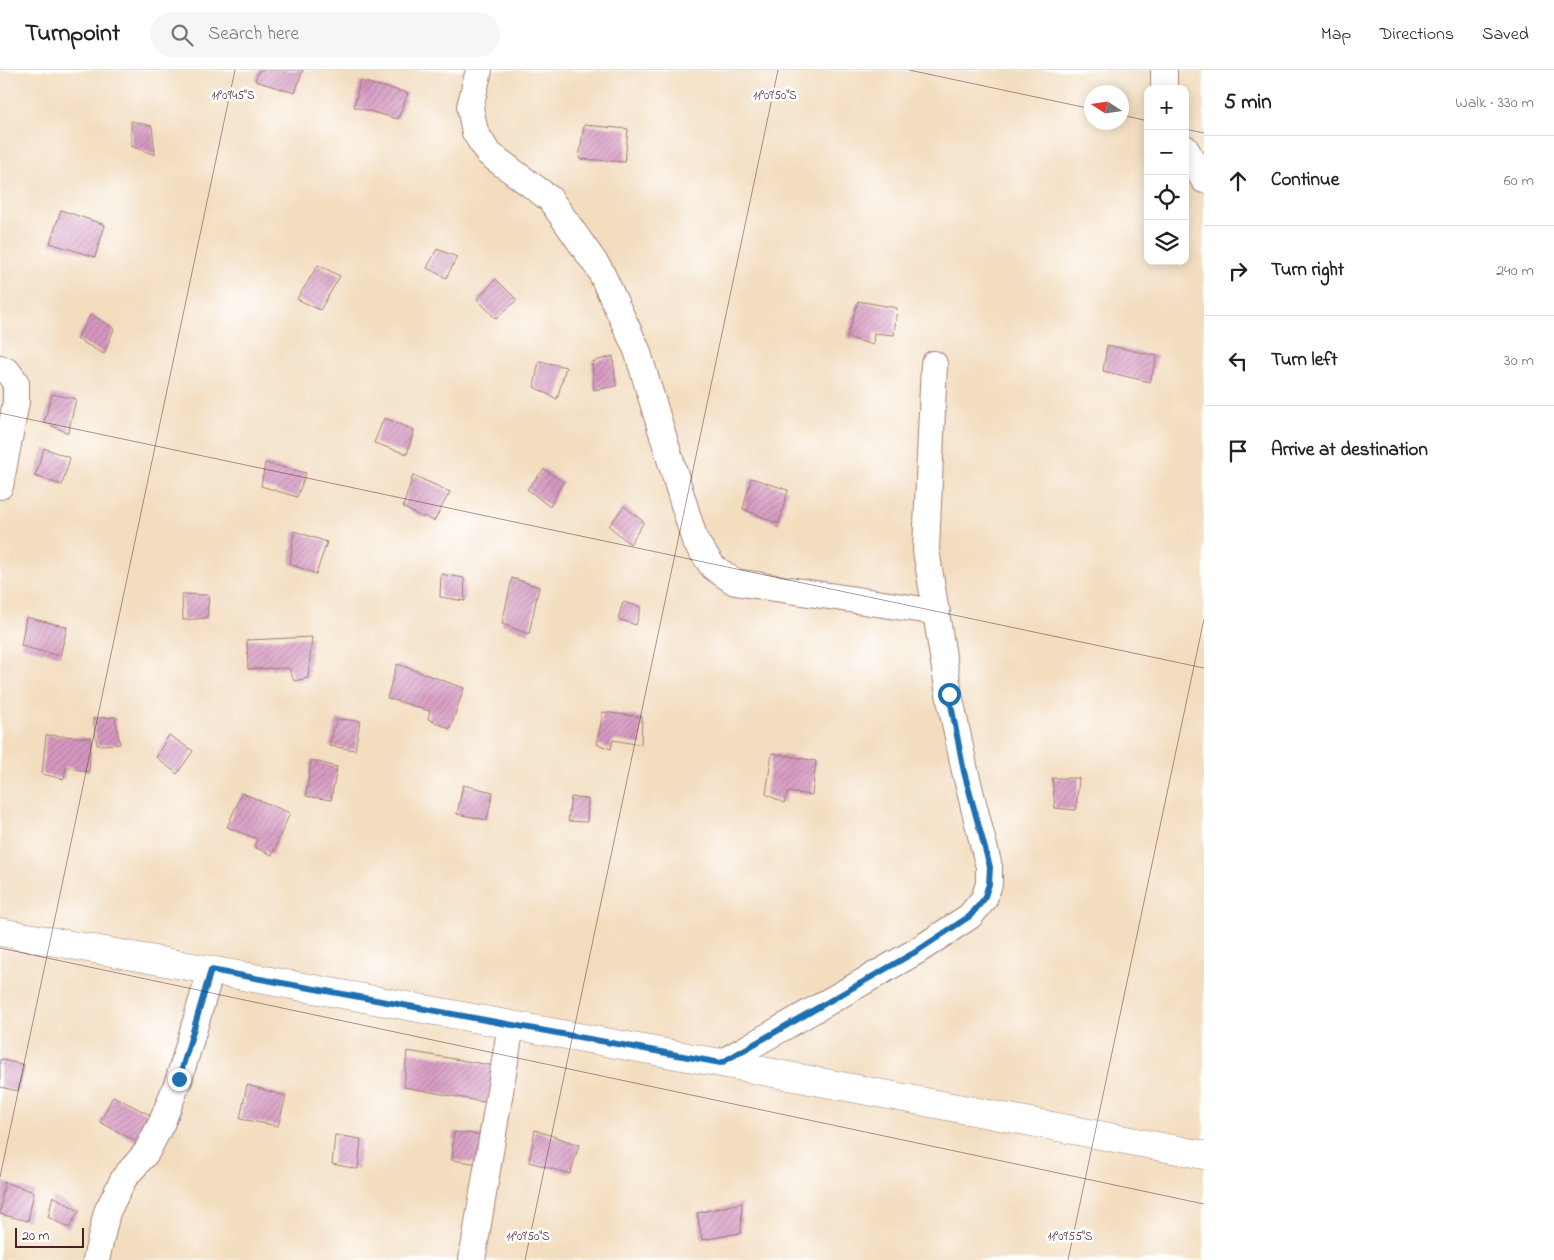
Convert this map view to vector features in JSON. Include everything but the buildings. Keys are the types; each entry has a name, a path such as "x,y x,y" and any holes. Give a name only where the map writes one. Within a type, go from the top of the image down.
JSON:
{"main road":[{"path":"0,932 721,1063 1204,1155"}],"street":[{"path":"478,70 470,106 475,132 488,153 550,199 600,270 637,350 695,541 713,567 735,582 937,612"},
{"path":"1164,70 1164,85"},
{"path":"1189,155 1204,180"},
{"path":"721,1063 917,951 970,916 984,899 989,884 990,867 964,772 949,694 926,550 934,364"},
{"path":"0,368 8,372 16,383 16,402 0,486"},
{"path":"96,1260 107,1212 124,1178 146,1153 166,1113 179,1079 211,970"},
{"path":"472,1260 511,1025"}],"route":[{"path":"179,1079 211,970 721,1063 917,951 970,916 984,899 989,884 990,867 964,772 949,694"}]}
